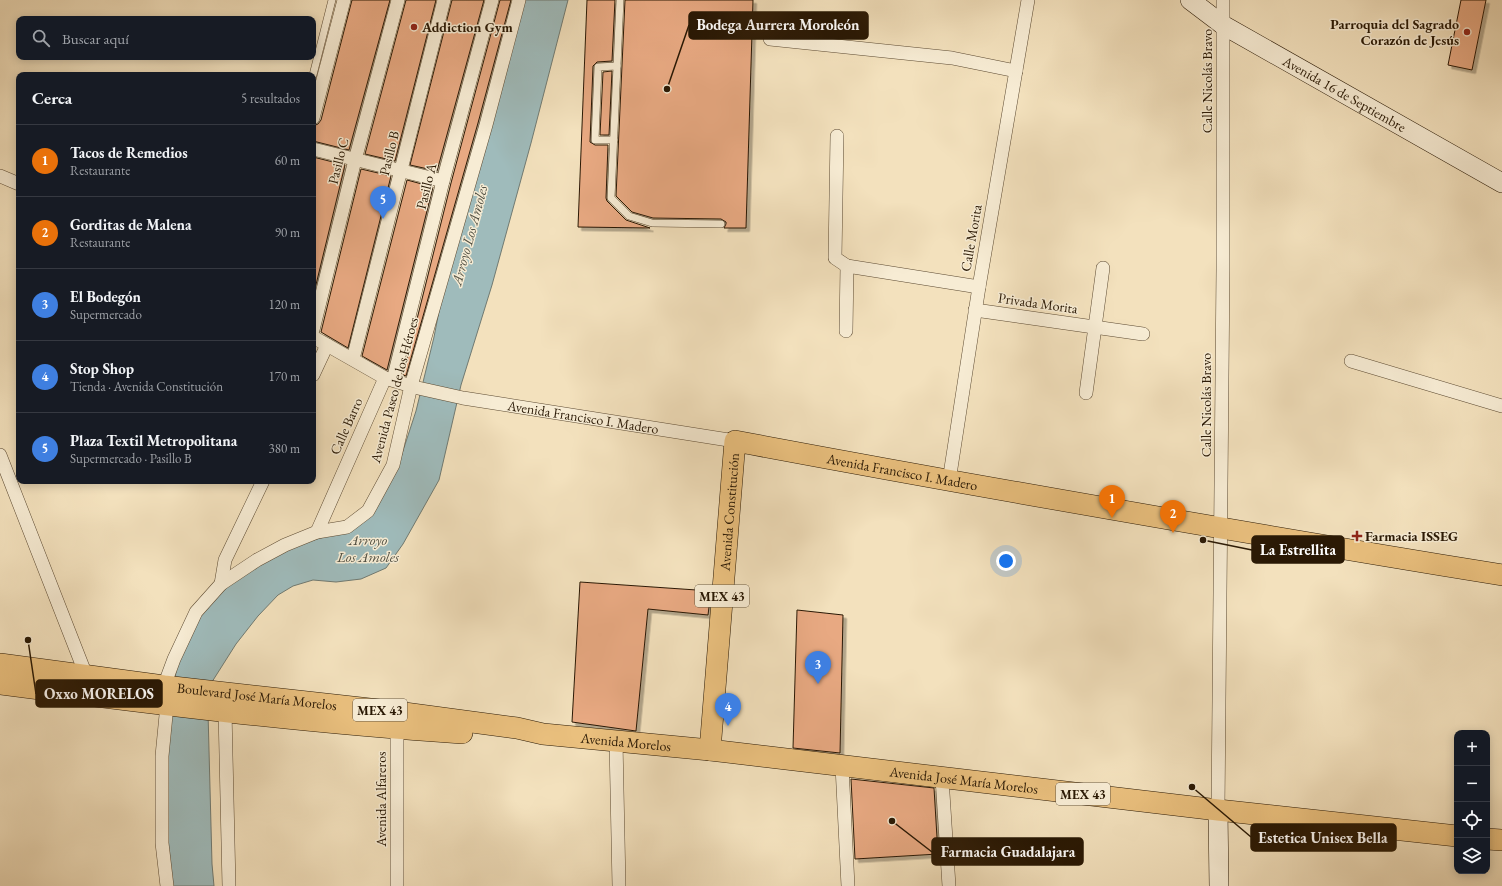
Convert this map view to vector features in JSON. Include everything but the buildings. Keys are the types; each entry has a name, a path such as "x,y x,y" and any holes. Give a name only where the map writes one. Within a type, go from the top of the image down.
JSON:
{"main road":[{"name":"Avenida Francisco I. Madero","path":"735,441 949,481 1221,529 1502,575"},
{"name":"Avenida Constitución","path":"710,750 735,441"},
{"name":"Boulevard José María Morelos","path":"0,664 86,685 219,704 397,720 518,737 543,734"},
{"name":"Boulevard José María Morelos","path":"0,684 86,685"},
{"name":"Avenida Morelos","path":"543,734 710,750"},
{"name":"Avenida José María Morelos","path":"710,750 1218,810 1454,836"},
{"path":"1490,839 1502,840"}],"street":[{"path":"316,107 344,0"},
{"name":"Pasillo C","path":"316,318 355,160 398,0"},
{"name":"Pasillo B","path":"353,359 444,0"},
{"name":"Avenida Paseo de los Héroes","path":"167,886 162,843 162,756 168,696 174,659 196,612 221,584 264,556 285,545 317,532 347,527 368,511 393,465 519,0"},
{"name":"Calle Morita","path":"949,481 975,310 1028,0"},
{"name":"Avenida 16 de Septiembre","path":"1190,0 1223,25 1502,183"},
{"name":"Calle Nicolás Bravo","path":"1218,810 1221,529 1223,0"},
{"name":"Pasillo A","path":"389,379 443,181 489,1"},
{"path":"770,39 952,58 1016,71"},
{"path":"837,136 835,258 847,266 979,287"},
{"path":"316,150 443,181"},
{"path":"0,176 16,183"},
{"path":"846,331 847,266"},
{"name":"Privada Morita","path":"1086,393 1103,268"},
{"name":"Privada Morita","path":"975,310 1143,334"},
{"name":"Avenida Francisco I. Madero","path":"316,339 389,379 414,387 463,398 735,441"},
{"path":"316,369 327,345"},
{"path":"1351,361 1502,406"},
{"name":"Calle Barro","path":"317,532 389,379"},
{"path":"0,455 86,685"},
{"path":"221,584 225,560 262,484"},
{"path":"219,704 229,886"},
{"name":"Avenida Alfareros","path":"397,720 397,886"},
{"path":"616,741 619,886"},
{"path":"842,766 848,886"},
{"path":"942,778 949,886"},
{"path":"1218,810 1219,886"}],"lane":[{"path":"314,72 332,0"},
{"path":"620,0 611,198 629,216 652,223 722,224"},
{"path":"614,140 595,140 598,67 617,66"}],"water":[{"name":"Arroyo Los Amoles","path":"521,0 568,0 492,285 461,385 439,480 403,544 386,568 361,579 336,582 313,580 293,586 278,595 258,616 236,644 210,685 208,712 212,864 214,886 172,886 163,793 173,692 179,651 213,596 283,549 348,530 398,466 416,411 434,337 449,260"}],"place":[{"name":"Addiction Gym","path":"414,27"},
{"name":"Parroquia del Sagrado Corazón de Jesús","path":"1467,32"},
{"name":"Bodega Aurrera Moroleón","path":"667,89"},
{"name":"Plaza Textil Metropolitana","path":"383,219"},
{"name":"Tacos de Remedios","path":"1112,518"},
{"name":"Gorditas de Malena","path":"1173,533"},
{"name":"Farmacia ISSEG","path":"1357,536"},
{"name":"La Estrellita","path":"1203,540"},
{"name":"Oxxo MORELOS","path":"28,640"},
{"name":"El Bodegón","path":"818,684"},
{"name":"Stop Shop","path":"728,726"},
{"name":"Estetica Unisex Bella","path":"1192,787"},
{"name":"Farmacia Guadalajara","path":"892,821"}]}
